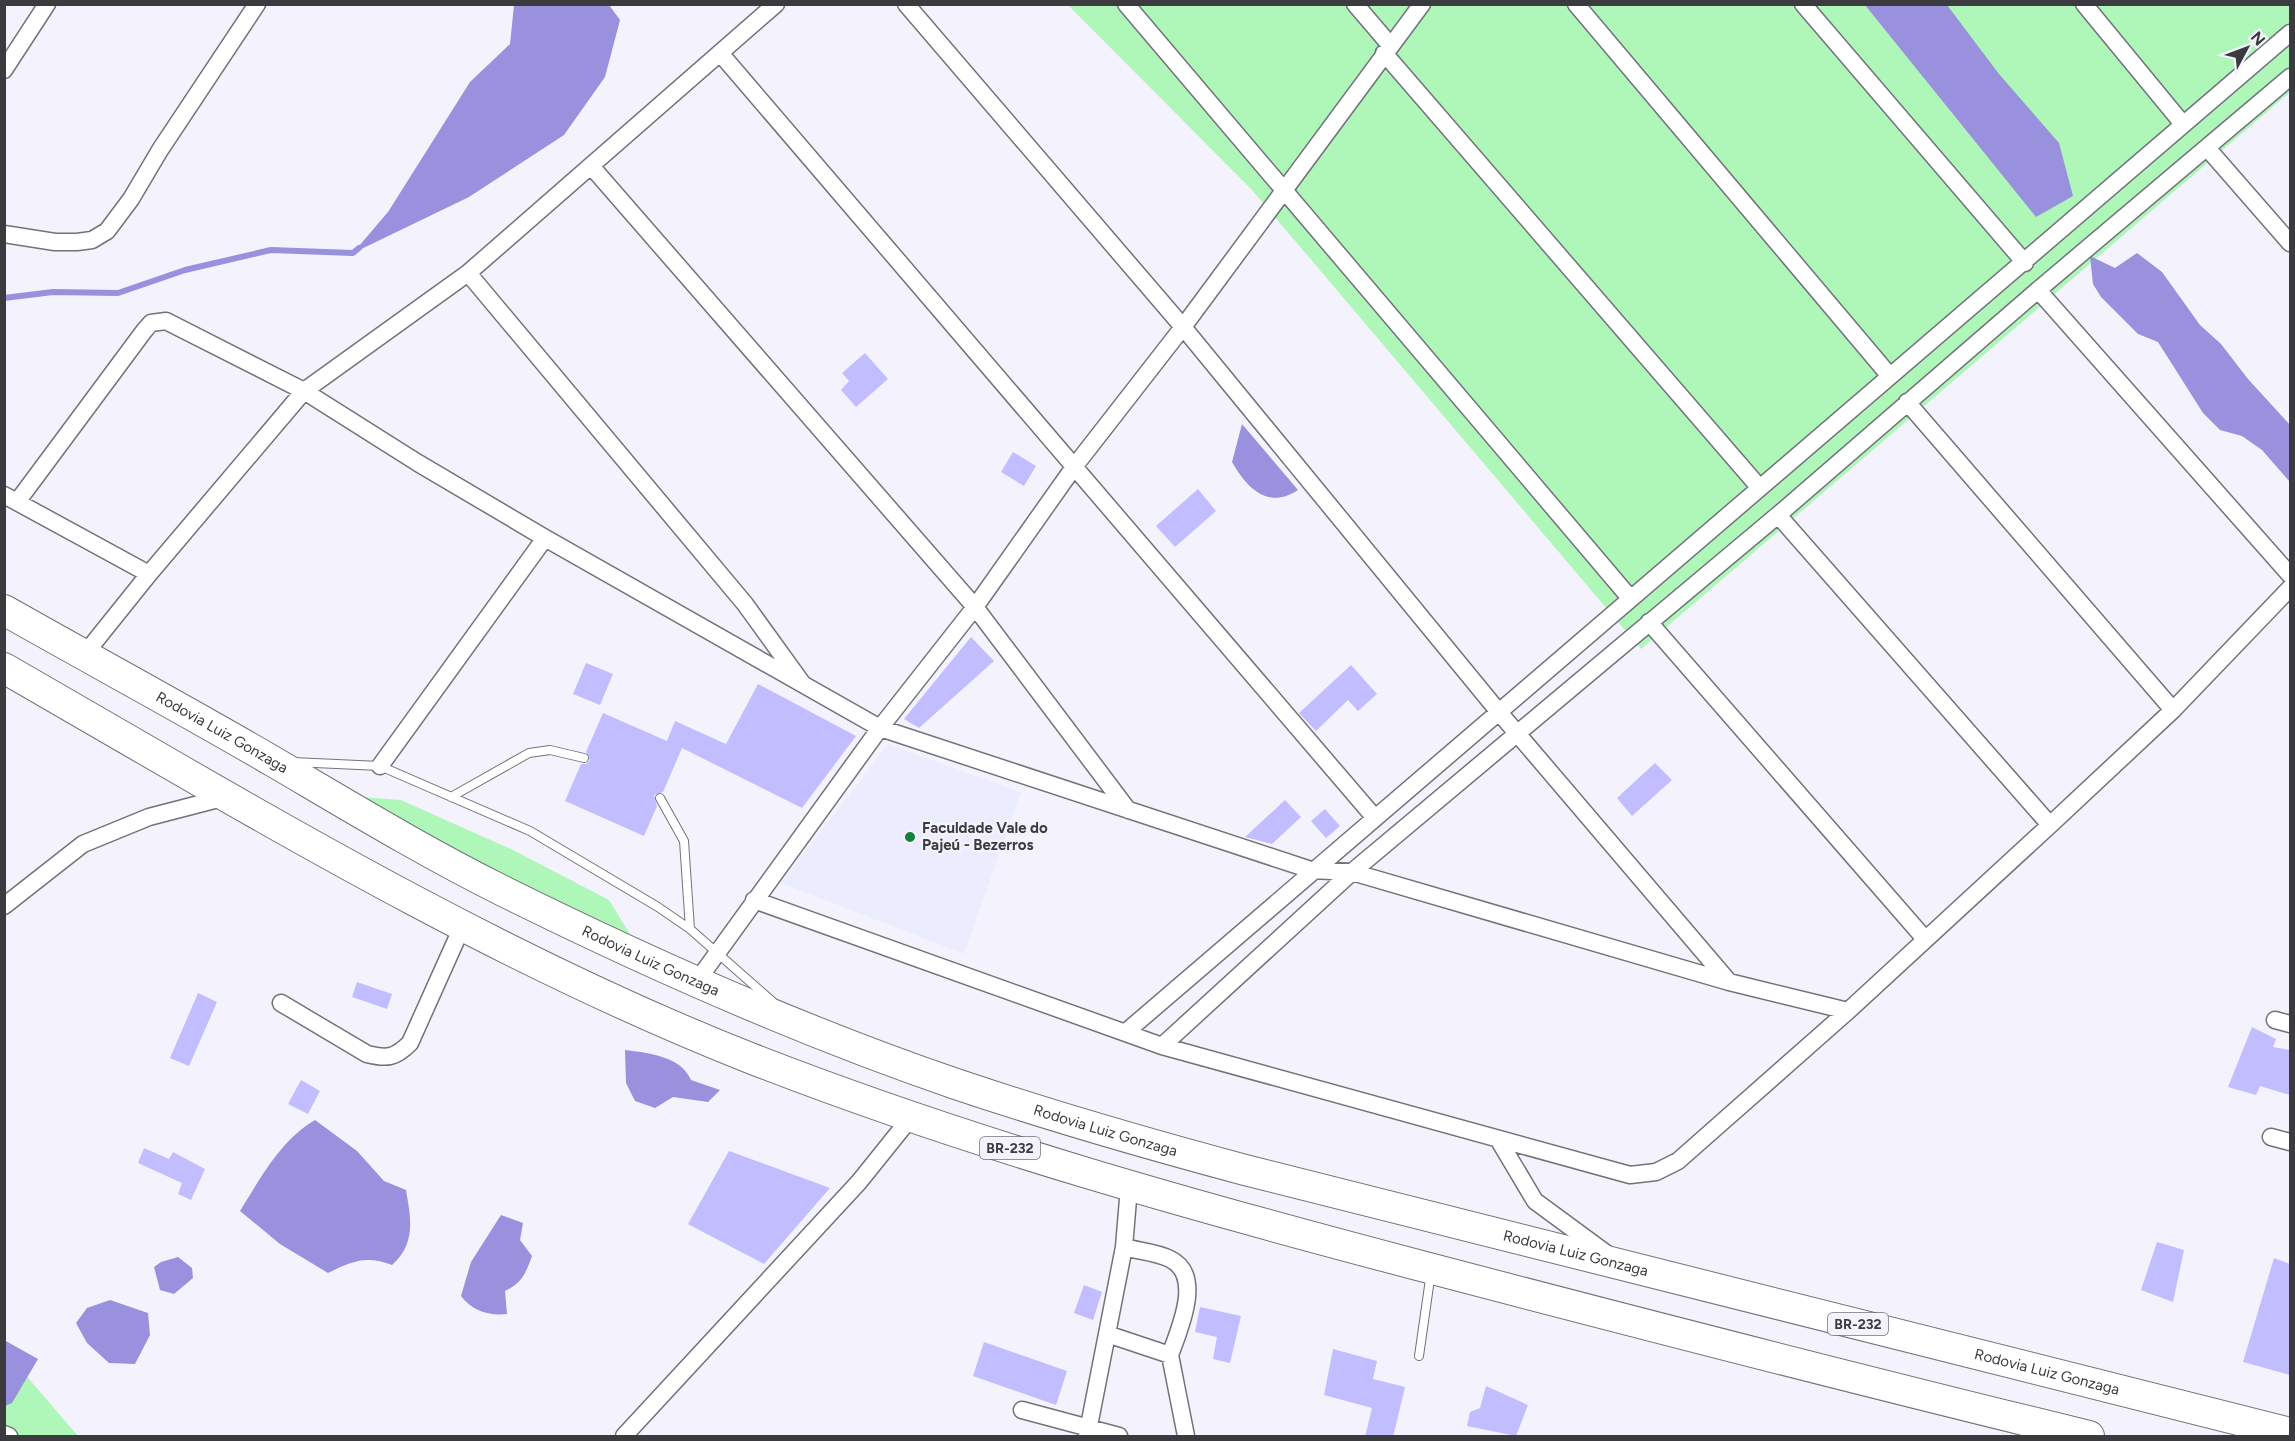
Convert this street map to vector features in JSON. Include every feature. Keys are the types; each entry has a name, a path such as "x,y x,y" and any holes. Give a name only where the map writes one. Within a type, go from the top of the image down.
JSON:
{"highway":[{"name":"Rodovia Luiz Gonzaga","path":"4,610 273,761 366,818 500,890 697,981 798,1024 953,1083 1099,1130 1341,1194 2290,1433"},
{"name":"BR-232","path":"4,668 462,927 618,1002 752,1058 912,1116 1129,1187 1673,1334 2089,1437"}],"street":[{"path":"4,70 47,4"},
{"path":"4,234 55,242 77,242 92,240 107,231 131,199 160,150 257,4"},
{"path":"84,655 149,574 304,391 468,273 776,4"},
{"path":"906,4 1183,327 1498,711 1729,982"},
{"path":"1126,4 1630,598"},
{"path":"1355,4 1387,49 1759,487"},
{"path":"697,981 880,728 975,607 1074,467 1183,327 1422,4"},
{"path":"1576,4 1889,375"},
{"path":"1803,4 2025,263"},
{"path":"2084,4 2182,123"},
{"path":"1126,1032 1311,870 1375,818 1889,375 2025,263 2182,123 2290,33"},
{"path":"720,53 1375,818"},
{"path":"1162,1046 1352,872 1778,515 1907,402 2208,149 2290,77"},
{"path":"2208,149 2290,243"},
{"path":"591,166 975,607 1128,810"},
{"path":"468,273 745,604 804,686"},
{"path":"2038,290 2290,575"},
{"path":"149,574 11,499 152,323 166,321 304,391 418,463 545,538 880,728 1311,870 1352,872 1729,982 1848,1011"},
{"path":"1907,402 2173,710"},
{"path":"1778,515 2050,825"},
{"path":"380,766 545,538"},
{"path":"754,900 1162,1046 1630,1175 1656,1172 1678,1161 1848,1011 2050,825 2173,710 2290,588"},
{"path":"1649,622 1925,939"},
{"path":"4,906 83,844 149,817 230,796"},
{"path":"281,1003 367,1054 383,1058 397,1056 410,1043 462,927"},
{"path":"624,1437 850,1191 912,1116"},
{"path":"2271,1137 2290,1142"},
{"path":"1498,1140 1535,1200 1550,1214 1619,1263"},
{"path":"1088,1432 1124,1247 1129,1187"},
{"path":"1124,1247 1170,1259 1184,1274 1188,1290 1187,1309 1170,1355 1186,1437"},
{"path":"1107,1334 1170,1355"},
{"path":"1022,1410 1088,1432 1119,1437"},
{"path":"4,1434 9,1437"}],"lane":[{"path":"451,797 529,753 550,750 584,758"},
{"path":"273,761 380,766 530,831 658,907 690,929 798,1024"},
{"path":"660,798 684,841 690,929"},
{"path":"1419,1356 1431,1269"}],"shaded area":[{"path":"514,5 609,5 620,20 605,77 564,135 469,197 353,253 388,212 470,82 510,44"},
{"path":"1865,5 1947,5 1999,74 2059,143 2073,196 2036,217"},
{"path":"2137,253 2162,272 2200,325 2221,344 2248,379 2290,425 2290,482 2262,450 2242,436 2220,430 2203,413 2158,342 2138,334 2101,297 2093,284 2090,256 2115,268"},
{"path":"1242,424 1298,490 1287,496 1268,497 1259,493 1244,480 1232,462"},
{"name":"Faculdade Vale do Pajeú - Bezerros","path":"888,744 1021,792 964,954 781,883"},
{"path":"625,1050 663,1057 680,1066 691,1080 720,1090 708,1102 673,1097 655,1108 635,1101 626,1083"},
{"path":"315,1120 357,1151 384,1181 406,1190 410,1230 405,1248 392,1265 367,1260 345,1265 328,1273 280,1244 240,1211 282,1149 303,1128"},
{"path":"501,1215 523,1223 520,1240 532,1256 523,1277 516,1285 505,1291 507,1314 487,1313 476,1309 461,1296 471,1262"},
{"path":"178,1257 192,1268 193,1278 174,1294 160,1290 154,1267 161,1262"},
{"path":"110,1300 148,1313 150,1335 135,1364 109,1363 87,1343 76,1323 87,1308"},
{"path":"4,1340 38,1359 12,1403 5,1406"}],"green space":[{"path":"1068,5 2290,5 2290,92 1641,649 1252,190"},
{"path":"361,797 401,800 513,850 609,900 641,952"},
{"path":"5,1351 78,1436 5,1436"}],"building":[{"path":"865,353 888,379 856,407 841,390 849,381 842,373"},
{"path":"1013,452 1036,466 1024,486 1001,472"},
{"path":"1198,489 1216,511 1175,547 1156,526"},
{"path":"971,637 994,661 919,728 904,719"},
{"path":"586,663 613,674 600,705 573,694"},
{"path":"1351,665 1377,694 1358,711 1348,700 1316,731 1299,713"},
{"path":"758,684 856,736 802,808 682,748 663,792 654,795 657,806 644,836 565,801 581,764 586,764 590,760 586,752 603,713 667,741 675,721 726,744"},
{"path":"1655,763 1672,780 1632,816 1617,798"},
{"path":"1285,800 1301,817 1272,844 1245,837"},
{"path":"1325,809 1340,826 1326,838 1311,821"},
{"path":"357,982 392,994 387,1009 352,997"},
{"path":"198,993 217,1002 189,1066 170,1058"},
{"path":"2252,1027 2276,1039 2273,1047 2290,1050 2290,1095 2260,1086 2256,1095 2228,1087"},
{"path":"301,1080 320,1091 308,1114 288,1104"},
{"path":"144,1148 169,1159 173,1152 205,1169 191,1200 178,1194 182,1183 138,1163"},
{"path":"729,1151 830,1188 764,1264 688,1224"},
{"path":"2157,1242 2184,1250 2173,1302 2141,1290"},
{"path":"2274,1258 2290,1264 2290,1375 2243,1362"},
{"path":"1084,1285 1102,1292 1093,1320 1074,1313"},
{"path":"1200,1307 1241,1316 1230,1363 1213,1359 1217,1337 1195,1332"},
{"path":"984,1342 1067,1371 1056,1405 973,1376"},
{"path":"1333,1349 1377,1361 1373,1379 1405,1387 1393,1437 1365,1437 1372,1408 1324,1395"},
{"path":"1486,1386 1528,1405 1516,1436 1467,1426 1470,1412 1480,1408"}],"waterway":[{"path":"4,298 53,292 118,293 185,270 271,250 353,253 359,248"}],"place":[{"name":"Faculdade Vale do Pajeú - Bezerros","path":"910,837"}]}
